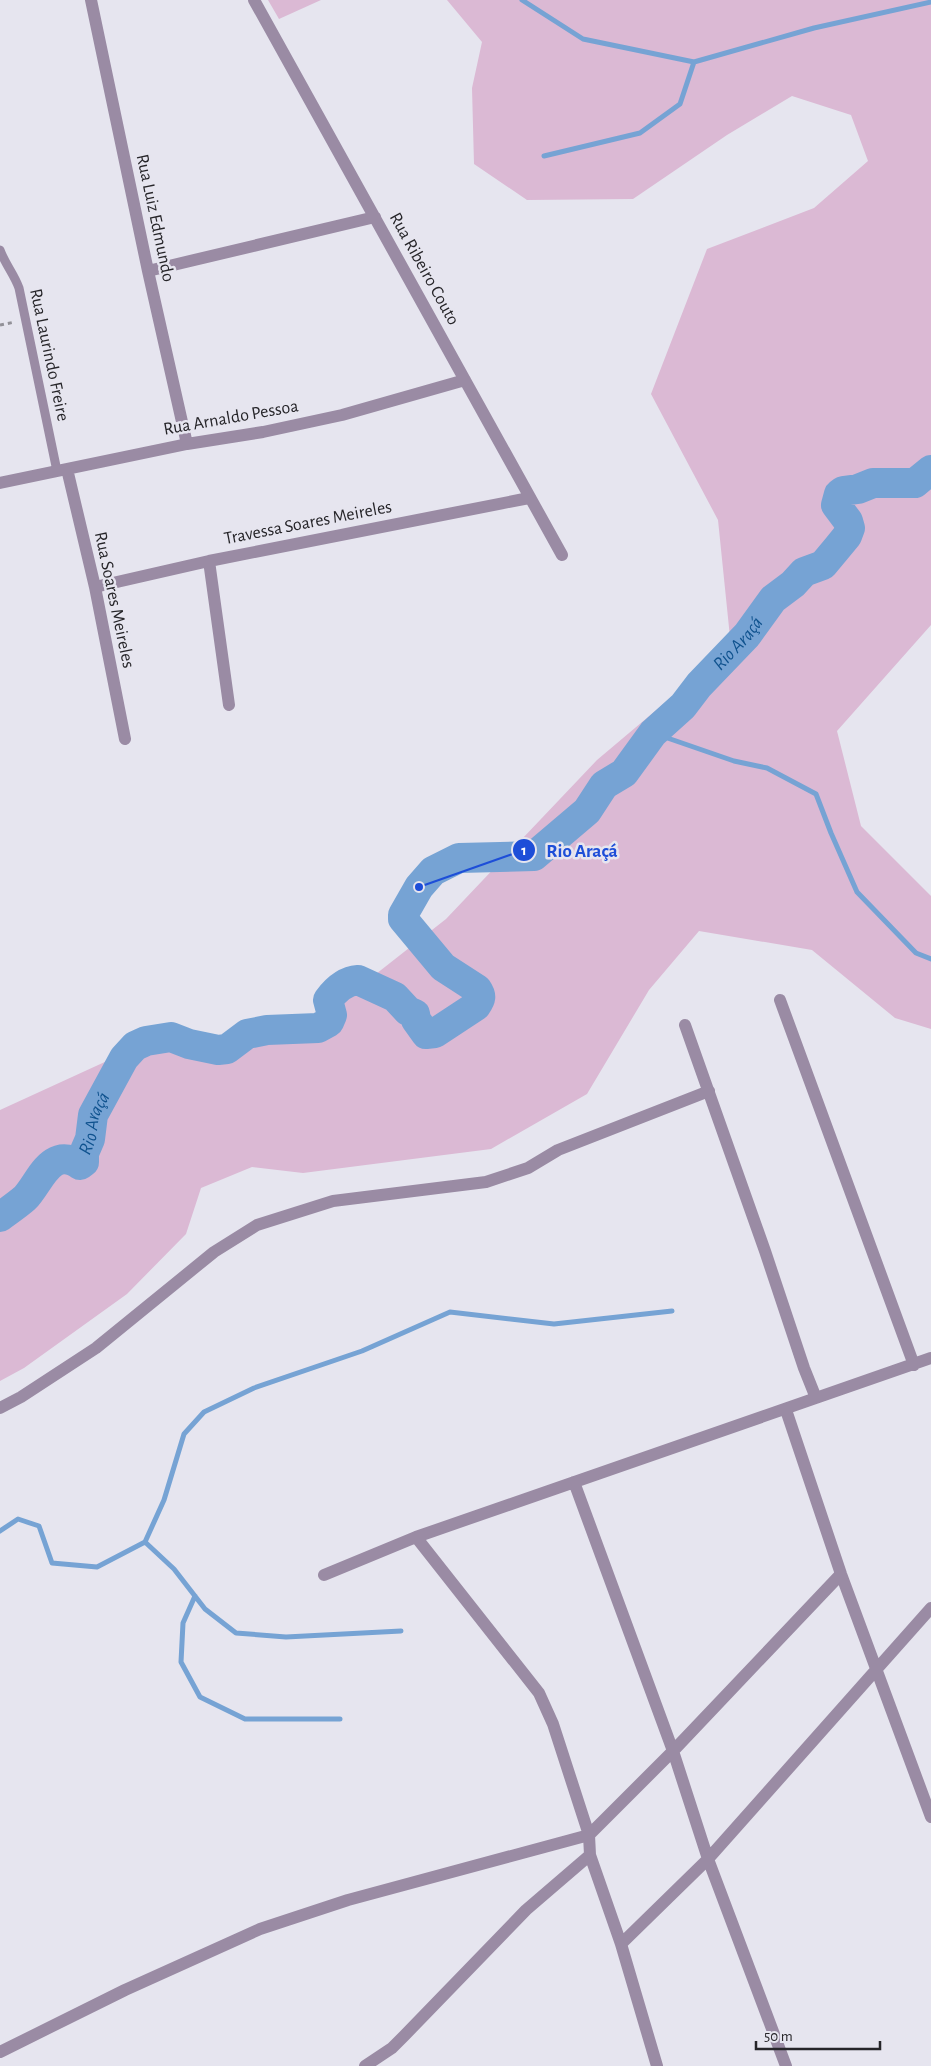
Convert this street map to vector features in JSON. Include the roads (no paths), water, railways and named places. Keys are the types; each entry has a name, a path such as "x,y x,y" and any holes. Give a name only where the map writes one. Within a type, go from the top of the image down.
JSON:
{"street":[{"name":"Rua Luiz Edmundo","path":"91,0 148,271 187,444"},
{"name":"Rua Ribeiro Couto","path":"254,0 562,555"},
{"path":"148,271 375,217"},
{"name":"Rua Arnaldo Pessoa","path":"0,483 187,444 263,432 342,415 465,380"},
{"name":"Rua Soares Meireles","path":"62,470 95,587 125,739"},
{"name":"Travessa Soares Meireles","path":"95,587 209,561 529,498"},
{"path":"209,561 229,705"},
{"path":"780,1000 914,1365"},
{"path":"685,1025 816,1398"},
{"path":"0,1408 21,1397 96,1348 214,1252 257,1225 333,1201 486,1182 528,1168 558,1150 708,1091"},
{"path":"324,1575 416,1537 786,1410 931,1358"},
{"path":"786,1410 841,1574 931,1817"},
{"path":"574,1482 673,1751 708,1859 786,2066"},
{"path":"416,1537 539,1693 553,1724 589,1835 590,1855 621,1944 657,2066"},
{"path":"0,2052 117,1994 260,1929 348,1900 589,1835 673,1751 841,1574"},
{"path":"621,1944 708,1859 878,1670 931,1608"},
{"path":"365,2066 392,2048 526,1910 590,1855"}],"lane":[{"name":"Rua Laurindo Freire","path":"0,250 19,288 62,470"}],"waterway":[{"path":"522,0 583,39 694,62 814,28 931,2"},
{"path":"544,156 640,133 680,104 694,62"},
{"name":"Rio Araçá","path":"0,1217 25,1198 47,1168 53,1163 61,1160 70,1160 80,1165 84,1162 84,1153 90,1139 93,1115 124,1058 135,1046 146,1041 171,1037 189,1044 218,1050 227,1049 247,1034 267,1030 318,1028 329,1022 332,1015 328,1000 331,996 345,984 358,980 395,997 408,1011 415,1014 416,1020 426,1034 435,1033 476,1006 480,998 477,989 443,967 403,919 403,915 419,887 433,871 459,858 534,856 587,811 604,785 624,773 653,733 683,706 699,685 747,635 773,599 793,584 804,572 823,565 847,536 850,528 848,521 836,505 839,494 843,491 858,489 873,483 915,483 931,470"},
{"path":"653,733 734,761 767,768 816,794 857,892 916,953 931,959"},
{"path":"0,1531 18,1519 39,1526 52,1563 97,1567 145,1542 164,1500 184,1434 204,1412 254,1388 362,1351 450,1312 554,1324 672,1311"},
{"path":"145,1542 174,1569 205,1609 236,1633 286,1637 401,1631"},
{"path":"195,1596 183,1623 181,1662 200,1697 245,1719 340,1719"}],"place":[{"name":"Rio Araçá","path":"419,887"}]}
